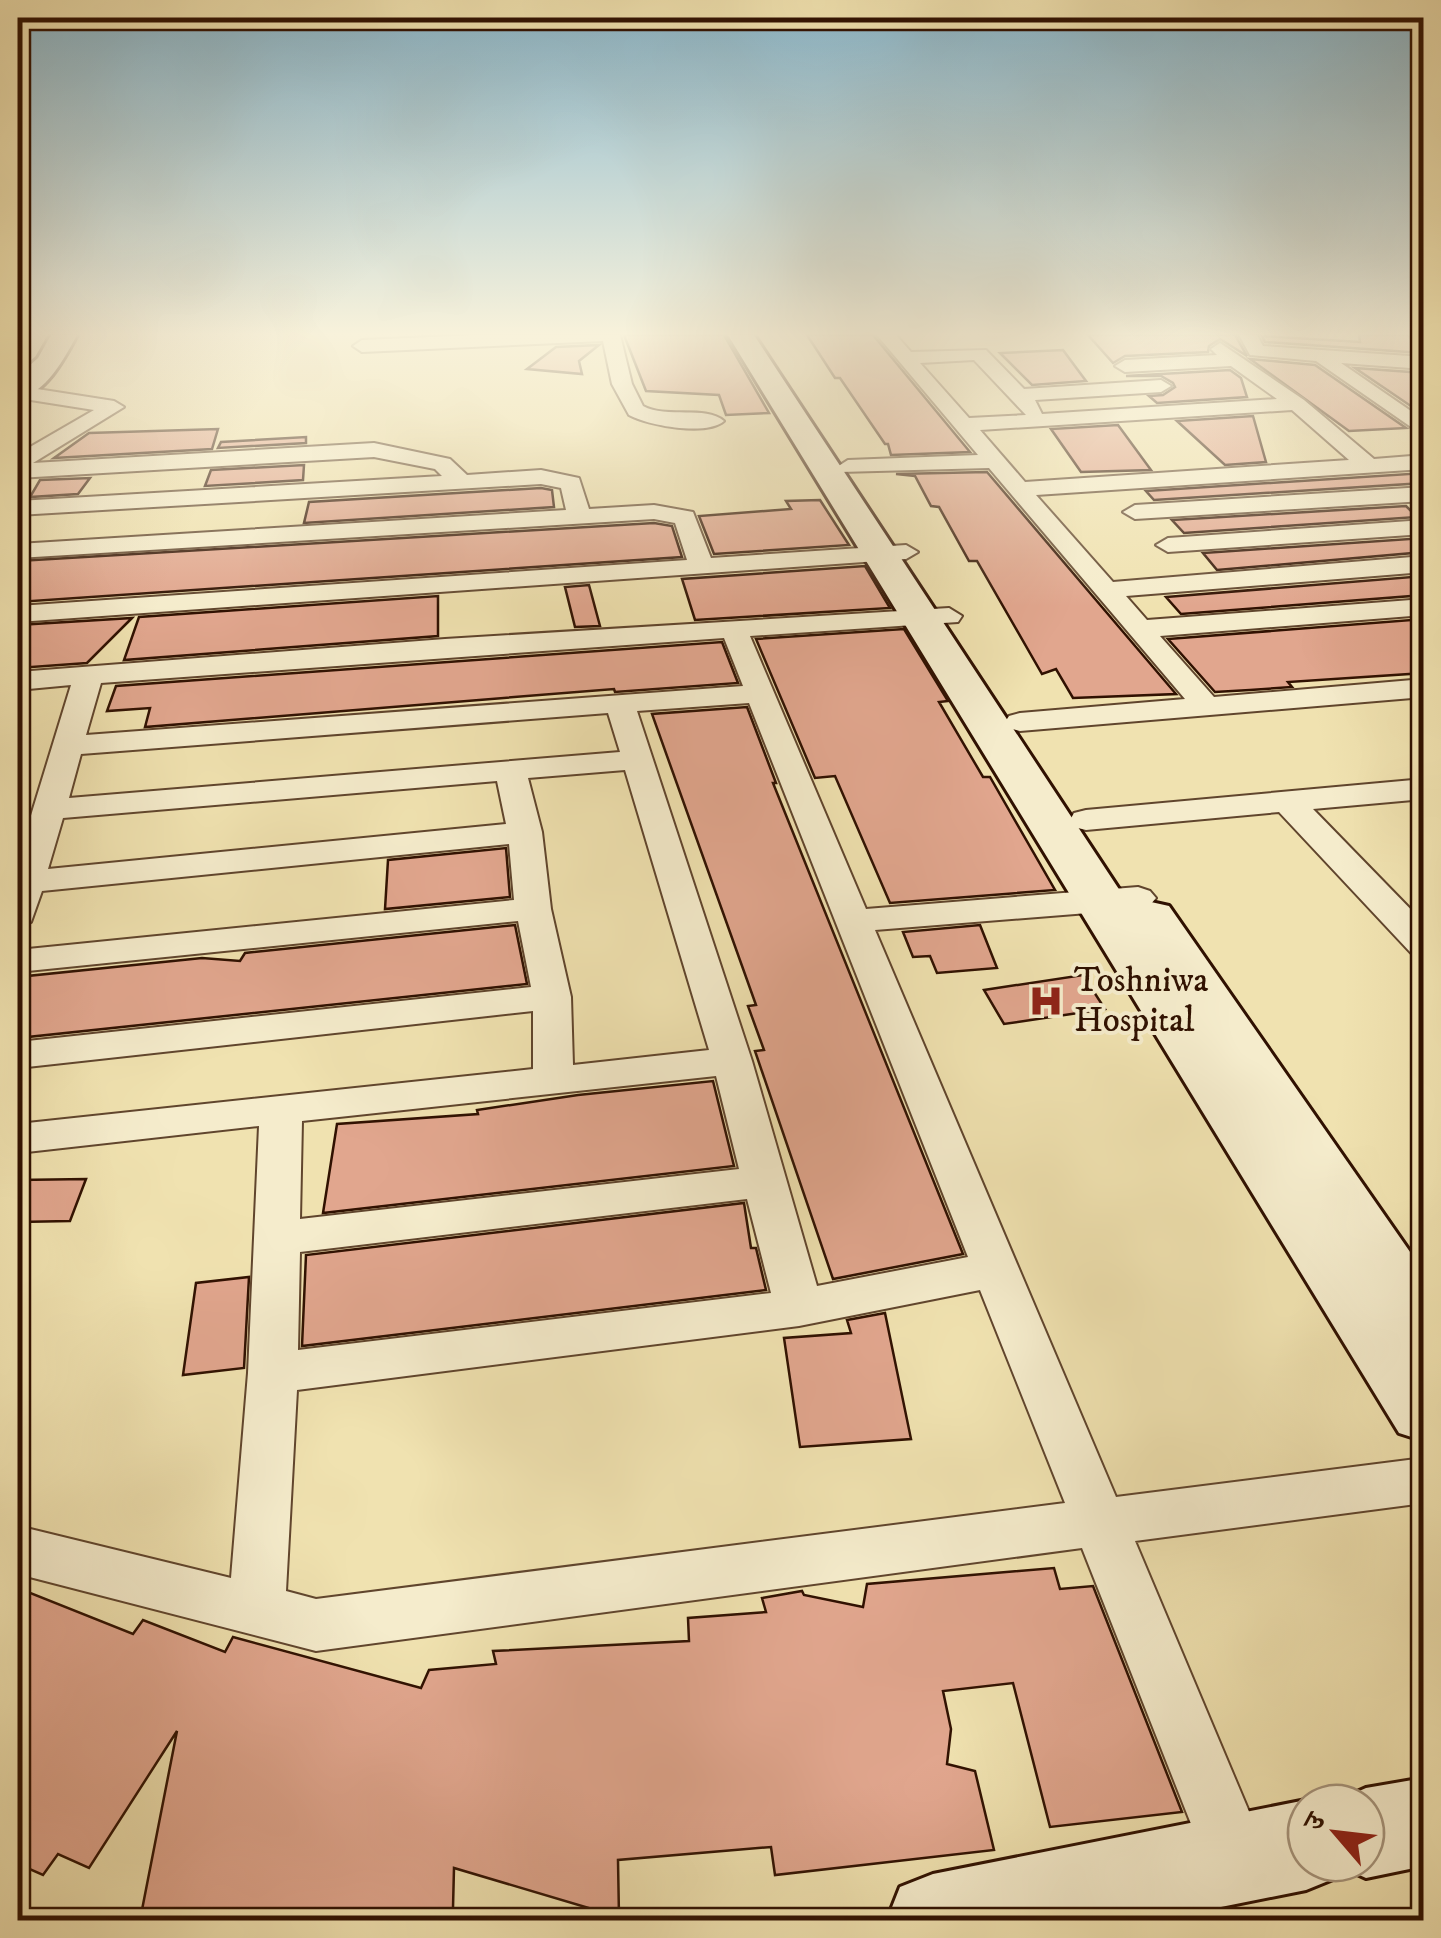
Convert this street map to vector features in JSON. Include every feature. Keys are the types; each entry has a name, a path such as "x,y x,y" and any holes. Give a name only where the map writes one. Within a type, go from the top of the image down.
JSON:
{"street":[{"path":"18,462 82,425"},
{"path":"804,425 892,553 1118,899 1424,1412"},
{"path":"820,425 848,467 892,553"},
{"path":"962,425 1207,706"},
{"path":"1325,425 1424,494"},
{"path":"18,471 374,450 442,464 461,482"},
{"path":"848,467 994,461"},
{"path":"1018,489 1424,462"},
{"path":"18,508 541,477 565,480 574,487 579,516"},
{"path":"1106,483 1243,621"},
{"path":"1135,512 1424,494"},
{"path":"18,551 654,512 685,517 702,567"},
{"path":"1168,545 1424,527"},
{"path":"18,614 892,553"},
{"path":"1106,590 1424,564"},
{"path":"440,585 446,647"},
{"path":"1140,629 1424,607"},
{"path":"18,681 446,647 934,617"},
{"path":"934,617 1020,722 1086,820 1118,899 1424,1324"},
{"path":"734,630 1101,1522 1272,1852 934,1920"},
{"path":"88,678 22,898 525,832"},
{"path":"1020,722 1424,688"},
{"path":"68,746 760,694"},
{"path":"620,704 732,1061 799,1308"},
{"path":"49,809 636,760"},
{"path":"510,770 525,832 533,909 552,996 553,1079"},
{"path":"1086,820 1424,789"},
{"path":"1287,802 1424,946"},
{"path":"854,921 1118,899"},
{"path":"18,961 533,909"},
{"path":"18,1055 552,996"},
{"path":"18,1138 732,1061"},
{"path":"257,1610 272,1372 280,1109"},
{"path":"276,1238 766,1180"},
{"path":"272,1372 799,1308 997,1269"},
{"path":"18,1550 316,1625 1424,1480"},
{"path":"1386,1829 1424,1822"}],"building":[{"path":"872,425 948,425 970,452 891,455"},
{"path":"1118,425 1151,470 1081,472 1051,429"},
{"path":"1182,425 1256,425 1266,462 1225,465"},
{"path":"1341,425 1406,428 1349,431"},
{"path":"218,429 212,449 54,458 89,433"},
{"path":"306,437 306,443 218,448 221,442"},
{"path":"304,465 303,480 205,486 211,470"},
{"path":"987,472 1176,694 1073,698 1056,669 1042,674 977,561 969,561 939,507 931,506 915,476 896,474"},
{"path":"1424,473 1424,483 1154,500 1146,491"},
{"path":"90,478 78,494 30,497 40,480"},
{"path":"552,490 554,507 304,523 309,502"},
{"path":"820,500 849,545 714,554 699,516 791,509 786,501"},
{"path":"1406,506 1417,517 1184,533 1172,520"},
{"path":"654,523 672,526 682,557 18,602 18,561"},
{"path":"1424,538 1424,552 1217,570 1203,553"},
{"path":"865,566 890,608 695,620 682,579"},
{"path":"1424,576 1424,595 1181,614 1166,597"},
{"path":"589,585 600,626 575,627 565,587"},
{"path":"438,596 438,636 124,660 139,617"},
{"path":"132,618 87,663 18,668 18,625"},
{"path":"1424,619 1424,673 1288,682 1292,687 1215,692 1168,639"},
{"path":"904,629 948,701 939,702 983,777 990,777 1055,890 890,903 835,776 815,778 756,639"},
{"path":"722,642 738,683 615,692 614,689 145,727 150,708 107,711 116,686"},
{"path":"747,707 773,783 963,1254 833,1279 755,1051 764,1050 748,1006 756,1005 652,714"},
{"path":"506,848 510,897 385,909 388,860"},
{"path":"515,925 527,984 18,1038 18,977 202,958 240,961 245,953"},
{"path":"980,925 997,968 937,973 930,956 913,957 903,932"},
{"path":"1083,975 1105,1009 1004,1024 984,990"},
{"path":"713,1081 734,1166 323,1213 337,1124 478,1114 477,1110 578,1095"},
{"path":"86,1179 70,1221 18,1222 18,1180"},
{"path":"744,1203 751,1248 756,1248 766,1290 302,1346 306,1255"},
{"path":"249,1277 244,1368 183,1375 196,1283"},
{"path":"885,1313 911,1439 800,1447 784,1338 851,1333 847,1320"},
{"path":"1054,1568 1060,1589 1093,1586 1182,1812 1050,1827 1013,1683 943,1691 951,1729 947,1764 975,1771 994,1850 775,1875 771,1847 618,1860 619,1917 454,1868 453,1908 381,1915 378,1920 140,1920 177,1731 89,1868 58,1854 43,1875 18,1864 18,1588 133,1634 143,1620 225,1652 233,1637 421,1688 429,1670 496,1664 493,1651 689,1641 688,1618 766,1612 762,1598 802,1591 804,1595 863,1607 867,1584"}],"place":[{"name":"Toshniwa Hospital","path":"1046,1001"}]}
